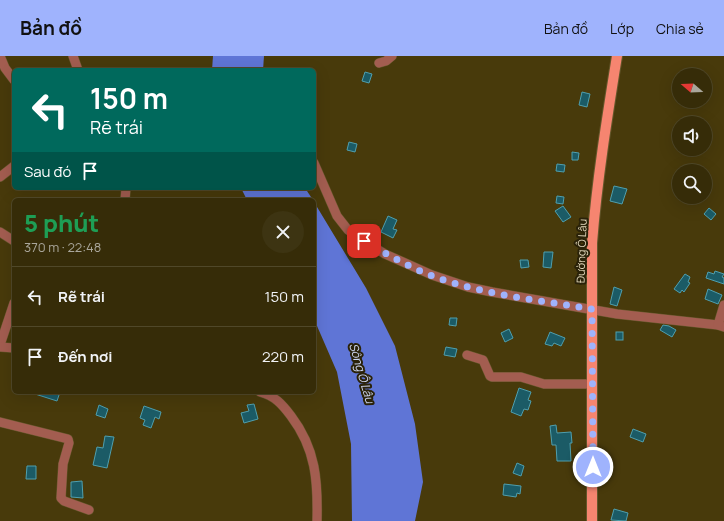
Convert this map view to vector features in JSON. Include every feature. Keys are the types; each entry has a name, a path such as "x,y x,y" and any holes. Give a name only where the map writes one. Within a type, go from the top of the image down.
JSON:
{"main road":[{"name":"Đường Ô Lâu","path":"592,521 592,243 594,215 617,56"}],"street":[{"path":"73,56 77,68"},
{"path":"379,63 386,61 392,56"},
{"path":"1,60 12,77"},
{"path":"0,177 12,168"},
{"path":"316,168 337,216 342,223 360,238 398,260 439,278 468,287 635,317 721,326 724,305"},
{"path":"0,232 12,239"},
{"path":"12,310 0,346 12,348"},
{"path":"467,355 484,360 490,376 492,377 521,377 544,384 592,384"},
{"path":"266,394 272,396 285,407 306,438 314,462 317,480 317,521"},
{"path":"0,422 68,439 69,443 63,464 61,498 64,501 89,510"}],"water":[{"path":"213,56 264,56 263,68 212,68"},
{"path":"242,190 306,190 312,198 246,198"},
{"name":"Sông Ô Lâu","path":"316,205 366,288 395,346 415,424 423,482 415,521 352,521 351,444 337,372 316,324"}],"building":[{"path":"365,72 372,74 369,83 362,81"},
{"path":"582,92 590,94 587,107 579,105"},
{"path":"349,142 357,144 355,152 347,150"},
{"path":"572,152 579,153 578,160 572,160"},
{"path":"557,164 565,165 564,172 556,171"},
{"path":"614,186 627,189 622,204 610,201"},
{"path":"557,196 564,197 563,204 556,203"},
{"path":"563,206 571,217 563,222 555,211"},
{"path":"709,208 716,214 711,220 704,214"},
{"path":"388,216 397,220 393,229 397,230 393,238 381,232"},
{"path":"544,252 553,252 551,268 543,267"},
{"path":"520,260 528,260 529,267 521,268"},
{"path":"715,271 724,274 722,277 724,278 724,284 706,278 708,272 714,274"},
{"path":"685,274 690,277 688,282 690,283 684,292 682,290 680,293 674,289"},
{"path":"614,287 622,290 617,306 610,304"},
{"path":"708,289 722,295 718,304 705,299"},
{"path":"450,318 457,318 456,326 449,325"},
{"path":"663,325 669,326 676,330 672,337 660,330"},
{"path":"509,329 513,338 505,342 501,333"},
{"path":"550,332 565,338 561,346 554,343 552,346 545,344"},
{"path":"616,332 623,332 623,340 616,340"},
{"path":"446,347 457,349 455,357 444,355"},
{"path":"519,388 531,392 528,400 531,401 528,410 524,409 521,416 511,412"},
{"path":"35,394 59,394 57,401"},
{"path":"254,404 258,419 244,423 241,413 249,411 247,405"},
{"path":"99,405 108,409 105,418 96,415"},
{"path":"144,406 161,412 159,419 155,417 151,428 143,425 145,420 140,418"},
{"path":"556,425 557,433 571,432 571,461 557,461 556,445 552,445 550,426"},
{"path":"633,429 646,434 643,442 630,437"},
{"path":"105,436 114,437 107,468 93,465 97,447 103,448"},
{"path":"517,463 524,466 521,476 513,473"},
{"path":"27,466 36,466 36,479 26,479"},
{"path":"82,481 83,498 71,497 71,482"},
{"path":"504,484 521,486 520,494 517,493 516,497 503,495"},
{"path":"614,509 628,513 626,521 611,520"}],"route":[{"path":"364,241 385,254 418,270 446,281 492,292 592,309 593,467"}]}
